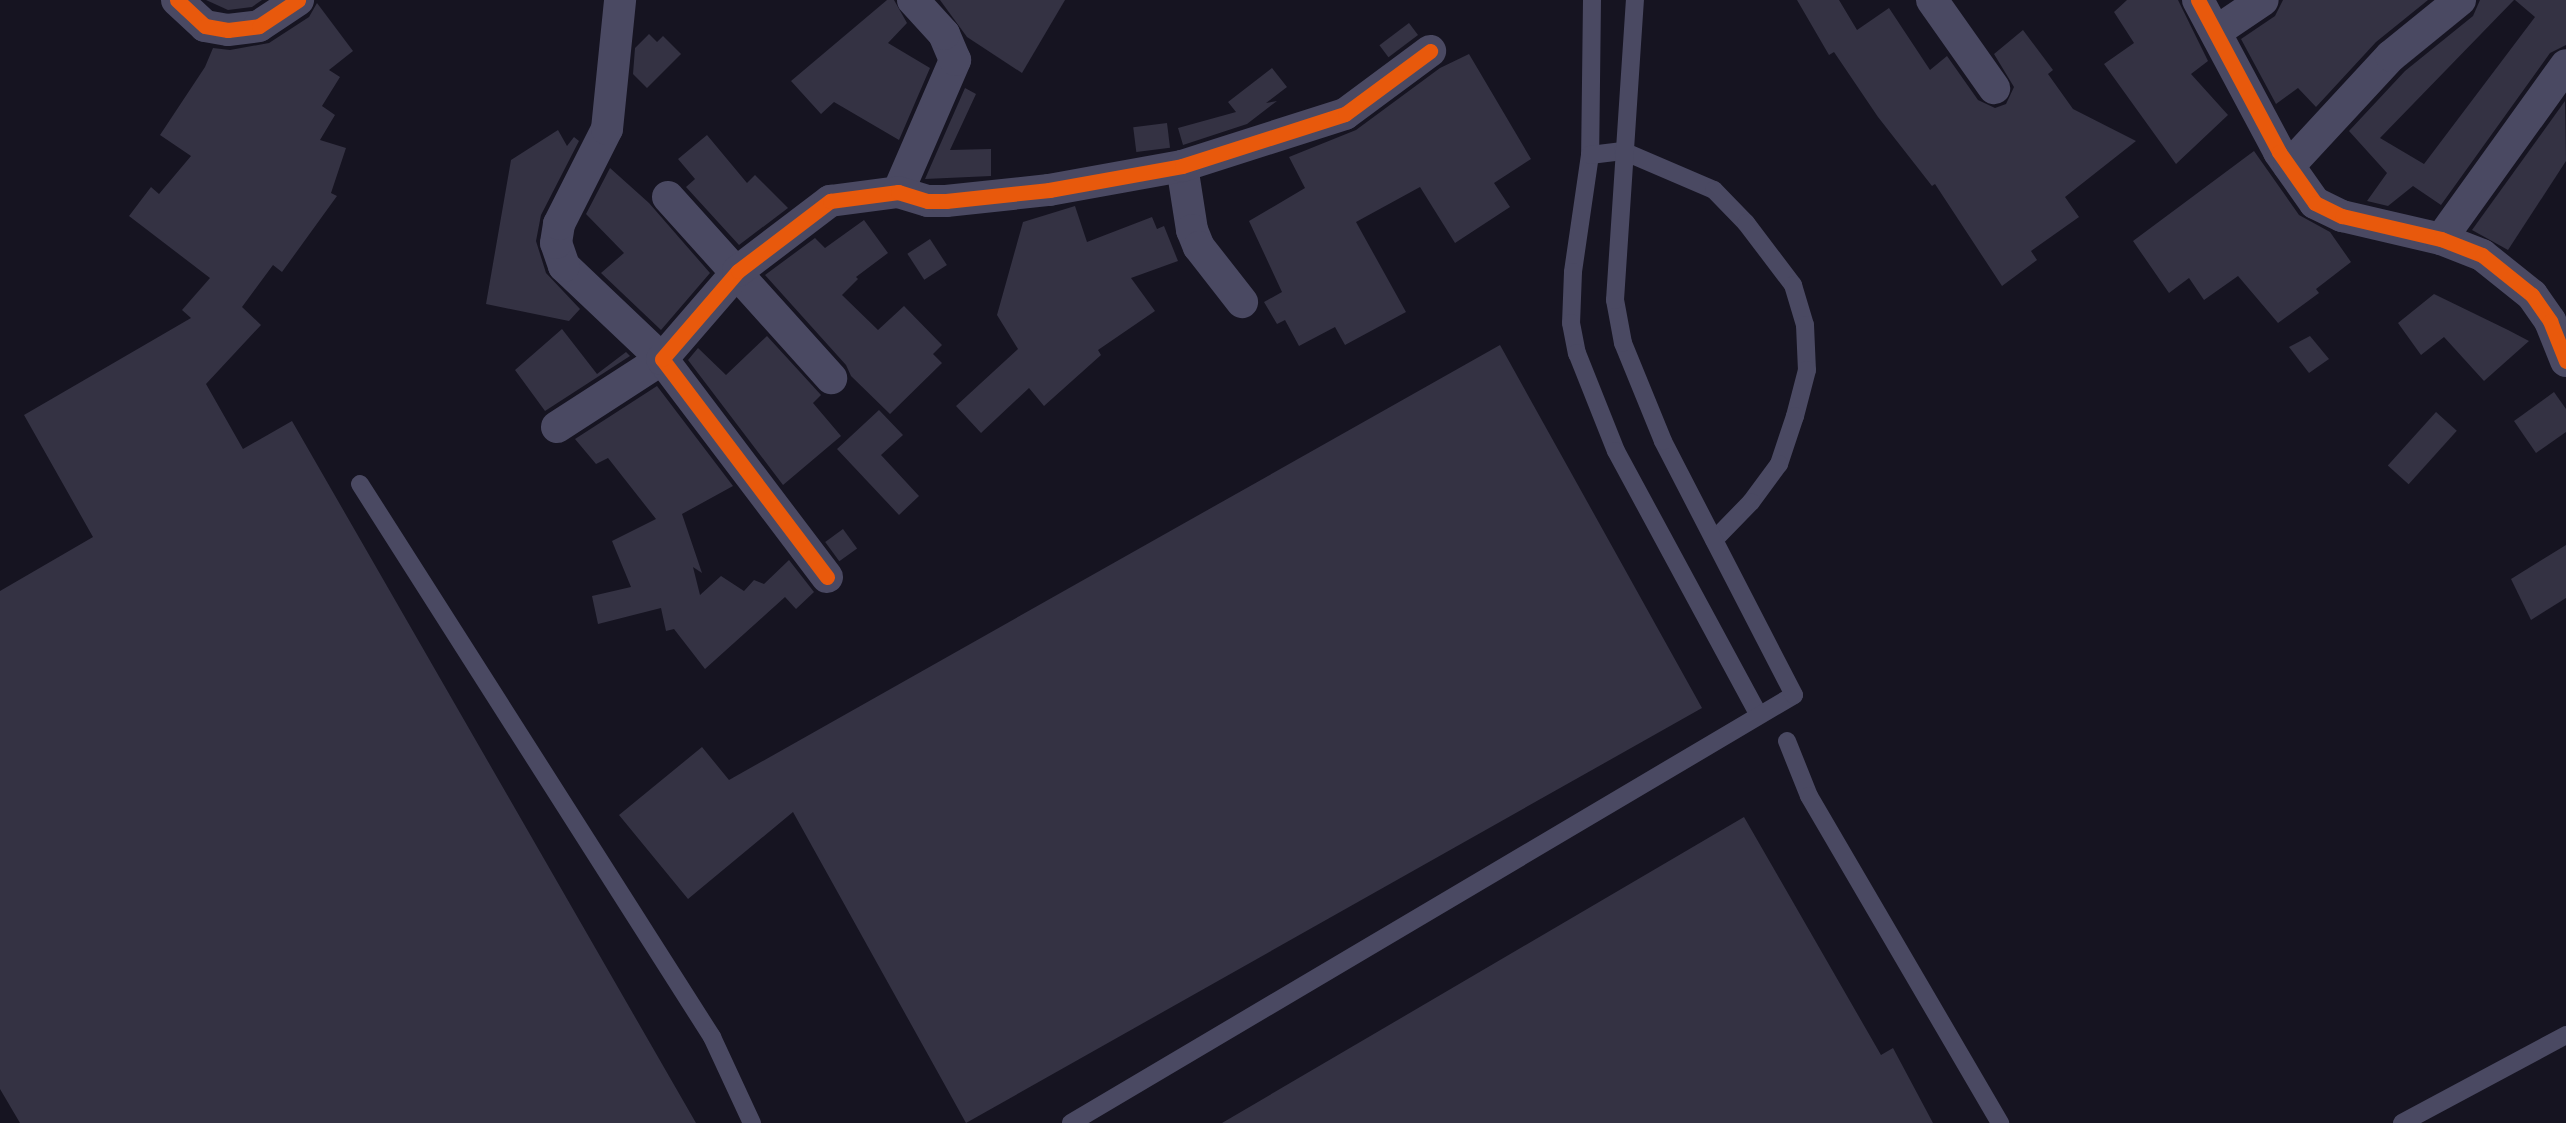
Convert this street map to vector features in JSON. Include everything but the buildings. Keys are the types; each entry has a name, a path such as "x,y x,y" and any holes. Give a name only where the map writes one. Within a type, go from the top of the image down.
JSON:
{"street":[{"path":"177,0 205,26 228,30 259,26 298,0"},
{"path":"620,0 607,129 559,224 556,243 564,266 662,359 828,577"},
{"path":"898,192 954,60 944,34 913,0"},
{"path":"1932,0 1994,88"},
{"path":"2198,0 2289,166 2326,210 2441,239 2482,255 2532,295 2550,321 2566,361"},
{"path":"2218,32 2263,0"},
{"path":"2289,166 2392,56 2460,0"},
{"path":"558,427 662,359 738,271 830,201 898,192 928,201 963,199 1182,166 1345,114 1430,50"},
{"path":"2441,239 2566,65"},
{"path":"1182,166 1192,230 1199,246 1242,302"},
{"path":"668,197 831,378"}],"lane":[{"path":"1592,0 1590,155 1573,272 1570,323 1577,353 1616,451 1759,715"},
{"path":"1071,1123 1794,694 1663,441 1624,343 1615,300 1635,0"},
{"path":"1590,155 1623,152 1714,190 1746,223 1793,285 1805,326 1807,370 1779,464 1751,502 1714,540"},
{"path":"360,484 712,1037 752,1123"},
{"path":"1787,740 1810,796 2000,1123"},
{"path":"2402,1123 2566,1035"}],"cycle path":[{"path":"177,0 205,26 228,30 259,26 298,0"},
{"path":"2198,0 2279,152 2315,203 2342,216 2441,239 2482,255 2532,295 2550,321 2566,361"},
{"path":"827,577 662,359 738,271 830,201 898,192 928,201 946,201 1049,190 1182,166 1345,114 1430,51"}]}
